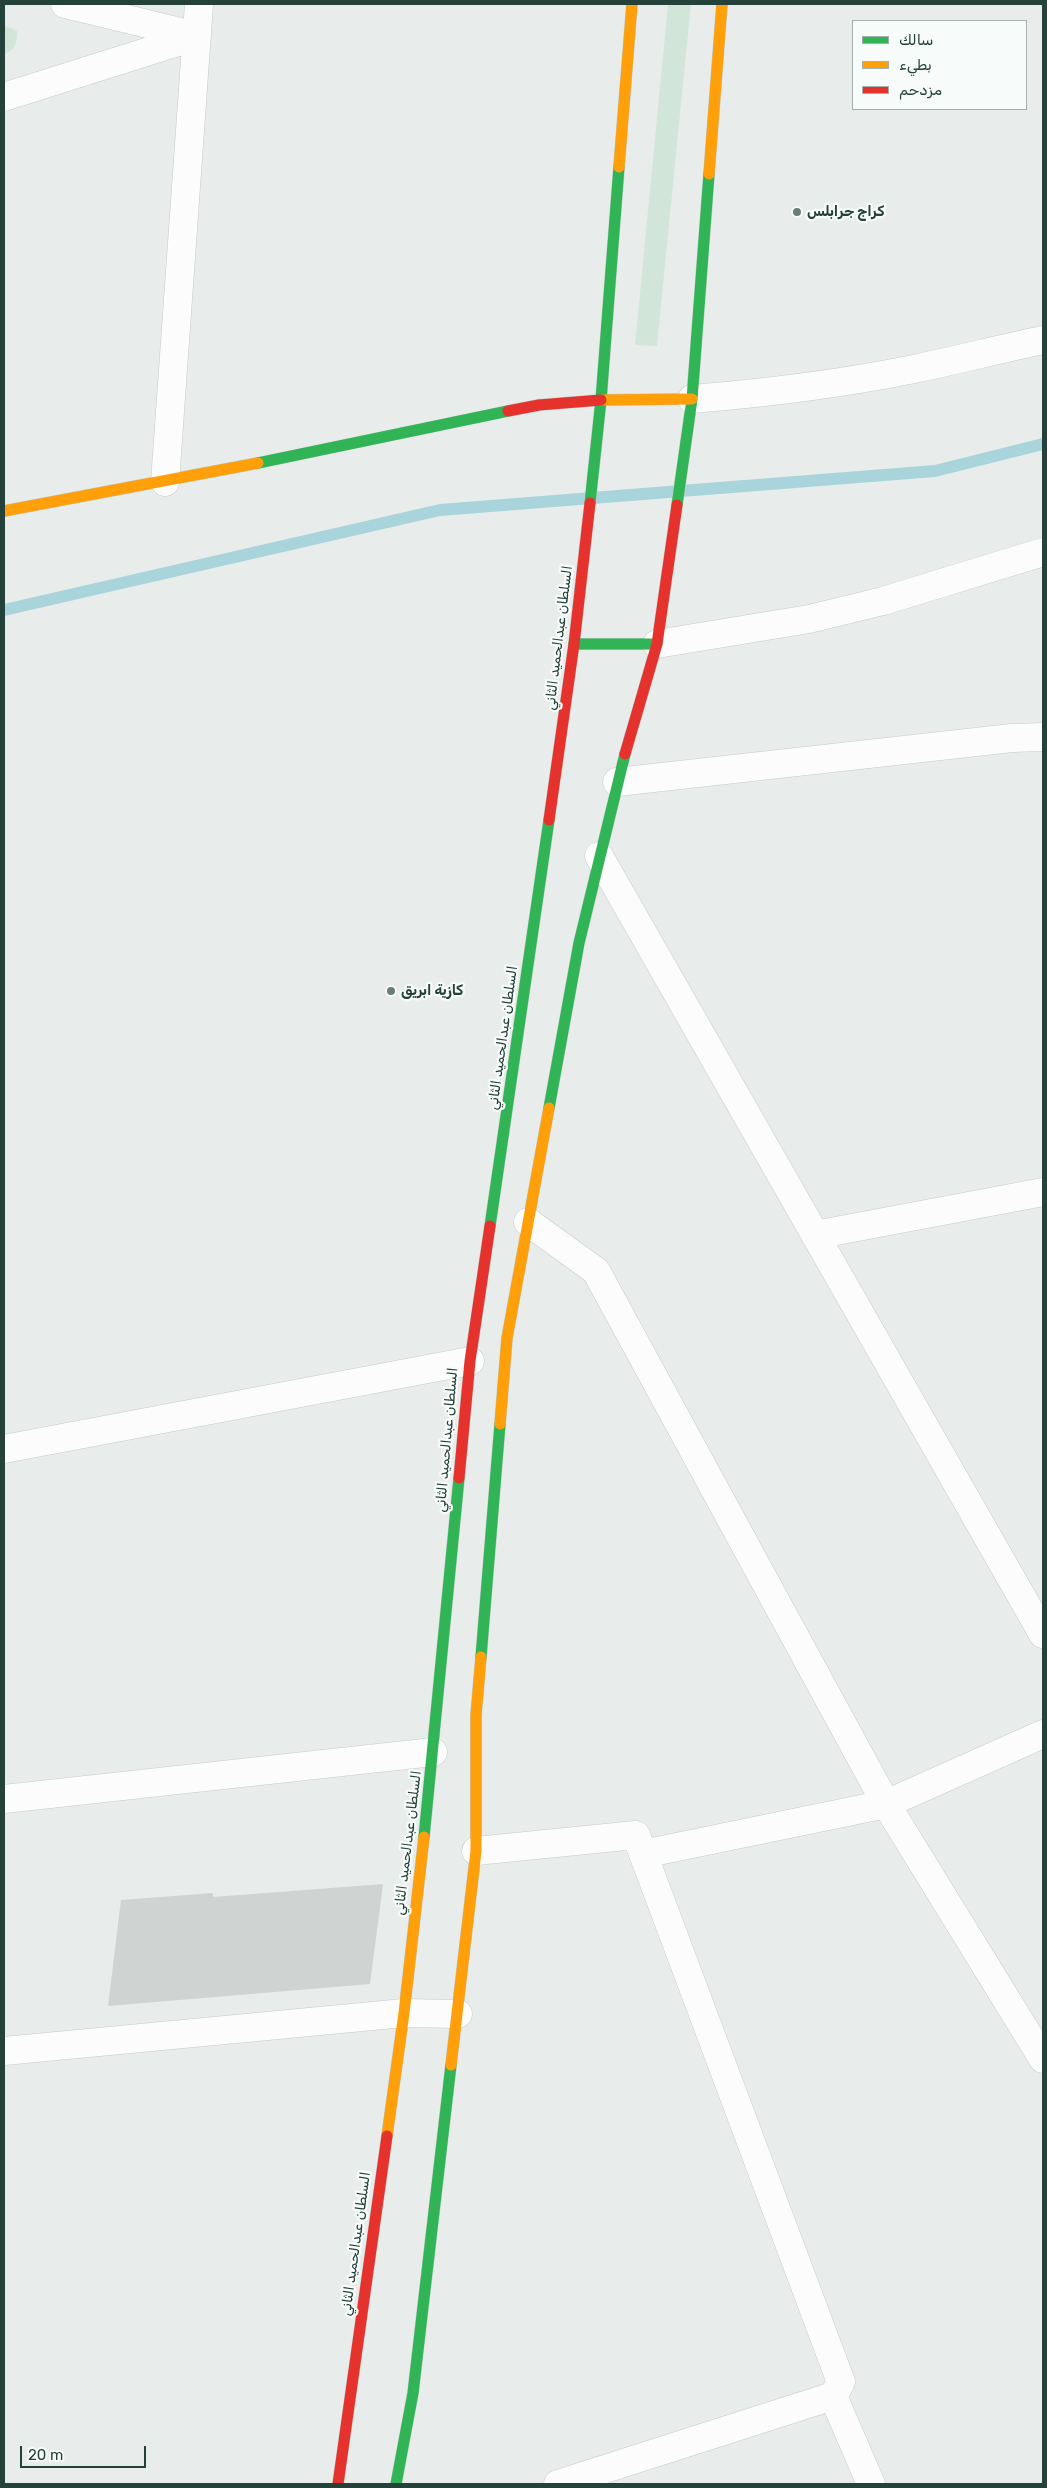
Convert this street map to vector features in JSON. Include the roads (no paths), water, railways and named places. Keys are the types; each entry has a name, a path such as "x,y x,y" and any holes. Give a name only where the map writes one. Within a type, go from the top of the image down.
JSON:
{"main road":[{"name":"السلطان عبدالحميد الثاني","path":"338,2484 404,2013 433,1752 470,1362 574,644 601,400 632,4"},
{"path":"396,2484 413,2393 476,1851 476,1715 506,1348 579,943 617,782 657,644 692,399 722,4"},
{"path":"4,511 165,482 539,405 601,400 692,399"},
{"path":"574,644 657,644"}],"street":[{"path":"65,4 197,36"},
{"path":"165,482 199,4"},
{"path":"4,97 197,36"},
{"path":"692,399 767,392 840,382 914,369 1043,340"},
{"path":"657,644 799,620 883,601 1043,552"},
{"path":"617,782 1012,738 1043,737"},
{"path":"599,856 1043,1634"},
{"path":"815,1234 1043,1192"},
{"path":"528,1222 596,1271 886,1804 1043,2060"},
{"path":"4,1449 470,1362"},
{"path":"643,1854 886,1804 1043,1734"},
{"path":"4,1799 433,1752"},
{"path":"476,1851 636,1835 842,2382 833,2396 558,2484"},
{"path":"4,2051 404,2013 458,2014"},
{"path":"833,2396 871,2484"}],"waterway":[{"path":"4,610 440,510 935,471 1043,444"}],"place":[{"name":"كراج جرابلس","path":"797,212"},
{"name":"كازية ابريق","path":"391,991"}]}
